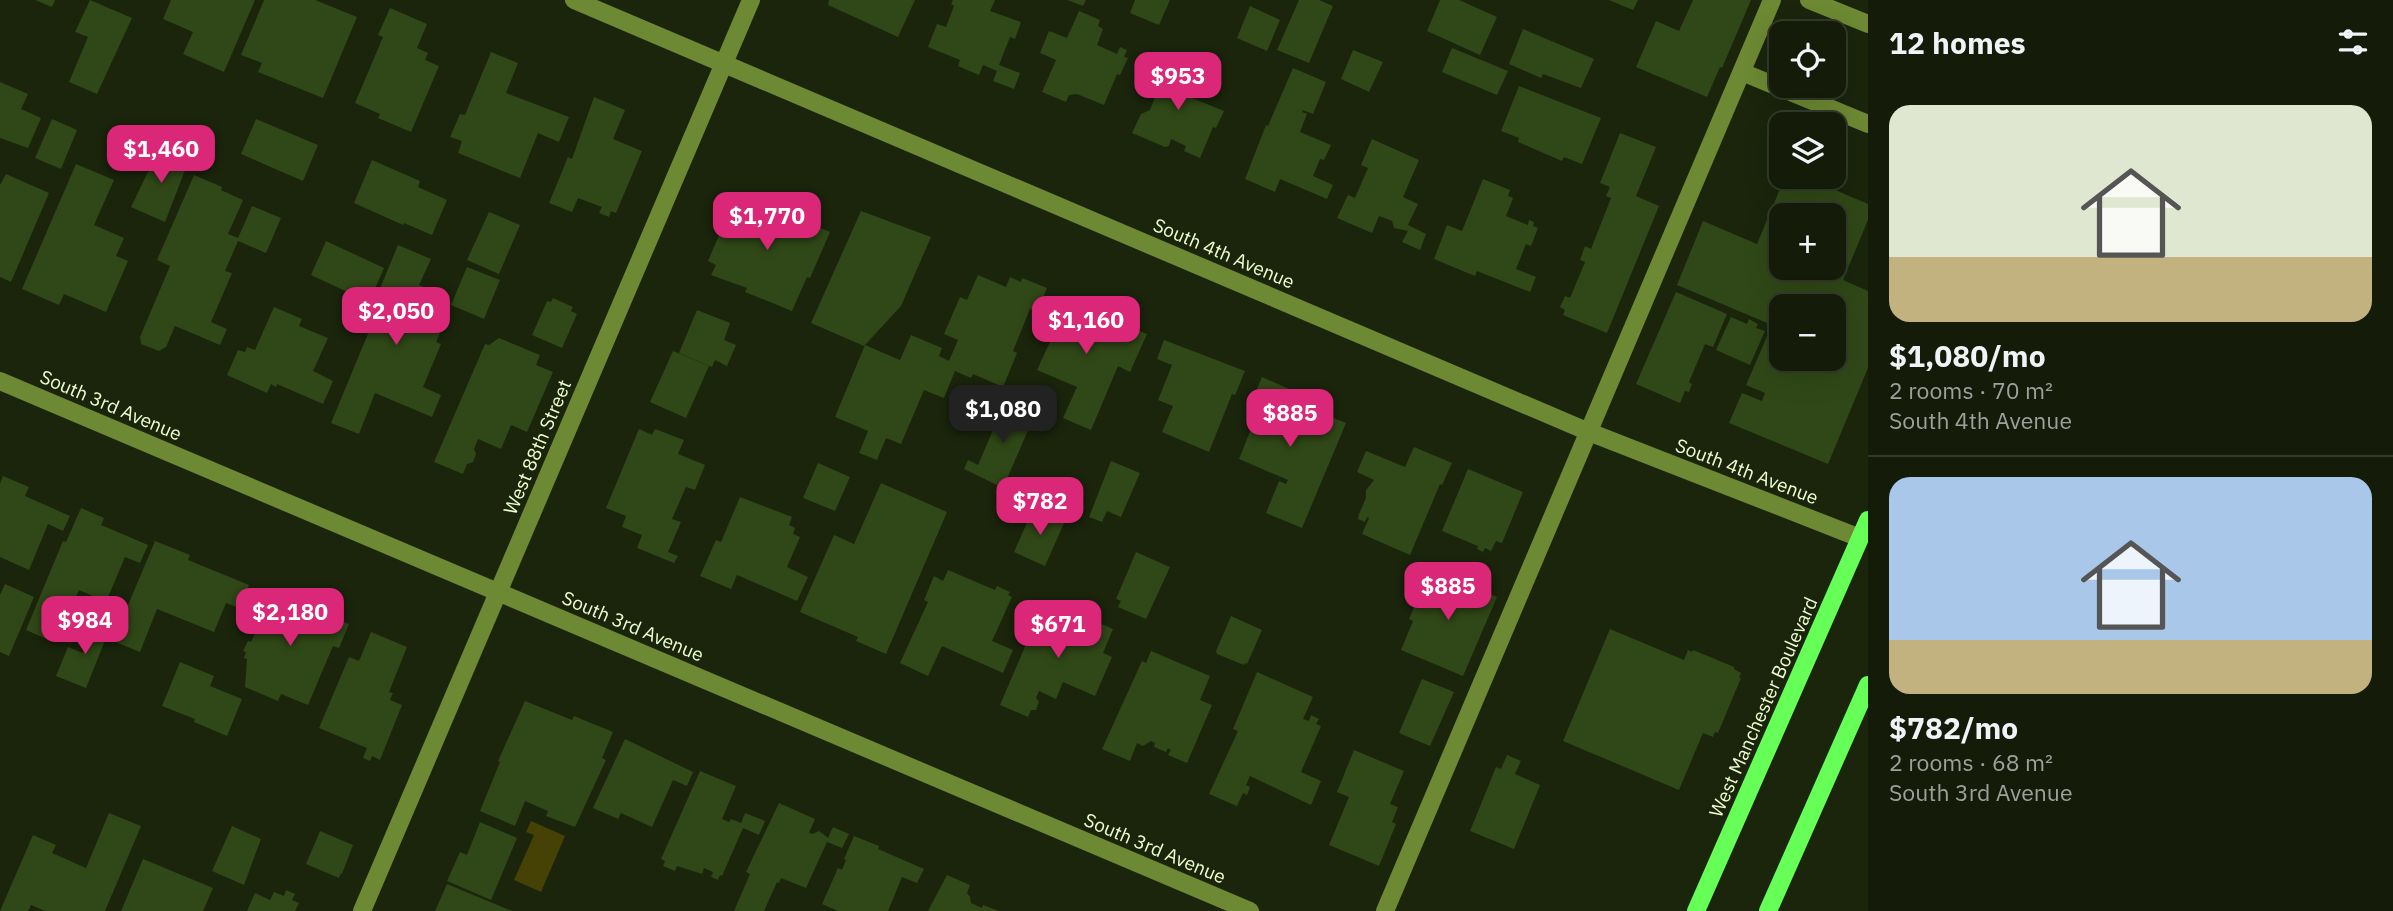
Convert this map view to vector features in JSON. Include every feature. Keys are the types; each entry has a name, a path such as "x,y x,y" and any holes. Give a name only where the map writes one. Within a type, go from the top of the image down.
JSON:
{"main road":[{"name":"West Manchester Boulevard","path":"1696,911 1868,520"},
{"path":"1768,911 1868,685"}],"street":[{"name":"South 4th Avenue","path":"574,0 1589,432 1860,538"},
{"name":"West 88th Street","path":"362,911 751,0"},
{"path":"1385,911 1772,0"},
{"path":"1809,0 1868,24"},
{"path":"1742,72 1868,124"},
{"name":"South 3rd Avenue","path":"0,381 1250,911"}],"shaded area":[{"path":"531,821 565,836 541,892 514,880 534,835 526,832"}],"building":[{"path":"35,0 55,0 52,7"},
{"path":"90,0 132,18 97,94 69,82 88,37 75,32"},
{"path":"171,0 255,0 224,72 183,54 193,32 163,19"},
{"path":"264,0 315,0 357,17 323,98 258,72 262,63 241,55"},
{"path":"829,0 915,0 898,37 828,5"},
{"path":"953,0 995,0 990,11 1021,22 1015,39 1010,37 999,65 1020,73 1014,89 993,81 997,71 983,65 979,75 958,66 960,60 928,47 937,24 946,27 954,6 951,4"},
{"path":"1067,0 1086,0 1083,6"},
{"path":"1135,0 1170,0 1159,25 1130,13"},
{"path":"1299,0 1319,0 1333,6 1309,63 1277,50"},
{"path":"1440,0 1459,0 1497,17 1480,55 1427,31"},
{"path":"1609,0 1638,0 1633,10"},
{"path":"1693,0 1751,0 1707,97 1636,67 1656,21 1679,31"},
{"path":"1250,6 1280,20 1267,51 1237,38"},
{"path":"390,8 427,24 417,48 428,53 425,60 439,66 411,132 378,118 380,114 355,103 383,37 378,35"},
{"path":"1079,11 1100,20 1098,26 1103,29 1097,45 1117,54 1120,47 1127,50 1124,57 1128,58 1120,75 1117,74 1104,105 1077,94 1069,95 1066,102 1042,92 1056,60 1040,53 1049,31 1067,38"},
{"path":"1523,29 1594,59 1581,88 1543,74 1541,78 1509,64"},
{"path":"1452,48 1508,71 1497,95 1442,72"},
{"path":"1353,50 1383,62 1369,92 1341,79"},
{"path":"491,52 518,63 506,93 569,117 559,142 538,133 520,178 458,153 462,141 450,137 460,114 465,115"},
{"path":"1168,57 1197,70 1191,82 1198,85 1192,98 1224,111 1216,128 1213,127 1200,158 1184,151 1186,146 1171,139 1169,146 1165,147 1132,133 1141,114 1150,110"},
{"path":"1293,68 1326,82 1313,114 1303,110 1302,112 1307,114 1300,132 1331,145 1324,160 1320,159 1313,176 1333,185 1327,199 1280,179 1275,192 1245,179 1266,125 1268,126"},
{"path":"0,82 28,94 21,109 41,118 28,148 0,138"},
{"path":"1519,86 1601,118 1582,164 1564,157 1562,161 1518,142 1519,138 1501,131"},
{"path":"594,97 625,110 613,139 642,151 616,213 611,211 609,217 599,213 602,207 578,198 572,212 549,203 568,157 572,159"},
{"path":"52,119 77,130 61,169 35,158"},
{"path":"256,119 318,145 303,181 241,154"},
{"path":"1620,133 1656,147 1636,196 1659,206 1607,333 1563,315 1565,310 1560,307 1565,296 1570,298 1585,262 1580,260 1585,246 1591,249 1611,198 1606,196 1610,187 1600,183"},
{"path":"1372,139 1419,160 1403,197 1418,204 1408,225 1426,234 1420,250 1402,242 1408,231 1394,228 1392,221 1379,216 1372,233 1337,218 1348,195 1355,198 1368,168 1361,165"},
{"path":"160,147 189,160 165,222 131,207"},
{"path":"372,160 420,181 418,187 447,200 432,235 354,203"},
{"path":"76,164 114,180 94,225 124,238 116,256 128,261 106,312 64,294 59,305 22,289"},
{"path":"6,174 49,193 11,282 0,277 0,185"},
{"path":"194,175 243,200 228,234 238,238 252,206 281,218 266,253 238,241 225,271 232,273 211,322 227,329 220,345 175,326 166,347 159,351 141,344 140,337 170,266 157,260"},
{"path":"1483,179 1510,190 1508,196 1513,198 1506,216 1528,225 1529,220 1538,228 1531,246 1526,244 1516,269 1536,277 1530,292 1477,271 1475,276 1434,259 1447,225 1462,231"},
{"path":"1780,189 1833,189 1868,204 1868,220 1846,273 1846,203 1774,203"},
{"path":"737,193 830,232 792,311 745,292 747,288 711,275 716,265 708,261"},
{"path":"861,211 931,237 901,306 864,346 811,323"},
{"path":"489,212 520,225 499,274 467,260"},
{"path":"1769,215 1769,280 1843,280 1868,291 1868,368 1828,464 1729,423 1742,393 1762,401 1765,393 1746,385 1769,332 1769,371 1846,371 1846,294 1769,294 1769,324 1677,285 1703,221 1757,244"},
{"path":"326,241 384,268 369,302 311,275"},
{"path":"398,245 431,259 419,285 429,289 415,324 423,327 431,308 448,315 436,342 441,344 423,387 441,395 432,417 375,393 359,434 331,423 382,300 376,298"},
{"path":"467,267 500,280 484,319 451,305"},
{"path":"978,275 1006,287 1010,277 1021,282 1022,278 1047,288 1037,312 1030,309 1013,351 1017,353 1003,387 973,374 971,378 955,371 944,398 924,390 901,444 886,438 877,460 859,453 868,431 835,417 865,345 900,360 911,335 942,348 939,356 949,361 958,340 944,334 960,297 967,300"},
{"path":"1676,292 1727,314 1713,347 1705,344 1689,382 1692,384 1689,392 1685,391 1680,403 1636,384"},
{"path":"1048,297 1116,326 1118,322 1147,334 1130,372 1118,366 1091,430 1063,418 1077,387 1037,370 1054,333 1036,326"},
{"path":"553,298 573,307 571,311 577,314 562,348 532,335 547,301 551,302"},
{"path":"274,307 302,319 299,326 328,338 313,371 333,381 323,404 277,384 276,387 271,384 267,393 227,375 238,350 245,352 247,347 255,350"},
{"path":"697,310 730,323 724,340 736,345 727,366 715,360 712,367 679,353"},
{"path":"1731,317 1747,324 1749,319 1758,324 1756,328 1765,331 1750,365 1716,350"},
{"path":"499,338 540,355 536,365 553,372 527,432 511,425 501,449 478,439 473,462 467,464 463,474 434,462 485,344 489,345"},
{"path":"1164,340 1245,371 1235,395 1232,394 1209,452 1162,432 1173,406 1158,400 1172,365 1157,359"},
{"path":"673,351 709,366 686,418 650,402"},
{"path":"1262,377 1294,391 1288,404 1317,416 1319,412 1346,423 1302,528 1266,513 1279,481 1286,484 1288,480 1239,459 1255,419 1246,415"},
{"path":"1005,402 1035,414 1003,488 964,469 968,460 978,465"},
{"path":"639,429 652,435 655,429 684,440 678,454 705,465 695,490 686,487 672,519 681,522 668,552 678,556 674,563 637,548 642,535 622,527 626,516 606,508"},
{"path":"1414,447 1452,463 1442,485 1440,484 1410,555 1362,534 1369,518 1367,517 1365,522 1358,519 1359,514 1366,498 1366,490 1374,480 1357,472 1366,451 1405,467"},
{"path":"1111,461 1140,473 1121,517 1107,511 1102,522 1089,517"},
{"path":"818,463 850,477 835,511 803,498"},
{"path":"1468,469 1523,492 1502,543 1496,541 1491,551 1485,548 1483,552 1477,549 1478,546 1442,531"},
{"path":"3,476 29,487 25,496 70,516 63,531 48,524 29,570 0,557 0,484"},
{"path":"881,483 947,512 886,654 856,641 858,637 800,612 834,535 854,544"},
{"path":"740,497 792,517 789,525 795,528 793,534 800,537 787,567 808,577 797,601 737,575 731,589 700,576 716,540 721,542"},
{"path":"1034,507 1065,521 1045,566 1014,552"},
{"path":"81,508 104,518 101,525 148,545 140,563 125,557 106,602 79,590 74,602 87,607 76,637 56,629 51,641 26,630 63,541 66,542"},
{"path":"155,541 190,555 188,560 249,585 239,608 226,603 214,632 157,609 140,652 113,641"},
{"path":"1136,552 1170,567 1146,619 1118,607 1121,601 1116,599"},
{"path":"1431,568 1497,597 1463,676 1401,650 1413,621 1409,619"},
{"path":"948,570 995,590 997,586 1010,592 1008,595 1012,597 992,641 1013,650 1003,673 942,646 928,676 900,663 928,602 924,600 934,576 943,581"},
{"path":"5,584 34,597 9,656 0,652 0,595"},
{"path":"267,589 293,600 309,603 311,608 349,624 339,648 333,646 308,705 281,694 278,701 245,687 247,659 244,658 246,652 243,651 256,631 250,628"},
{"path":"1042,607 1078,623 1081,615 1113,629 1103,653 1112,657 1095,696 1063,682 1056,699 1039,691 1036,710 1031,710 1028,717 1000,705"},
{"path":"1231,616 1262,630 1247,664 1244,665 1217,654 1216,651"},
{"path":"98,617 112,623 86,688 56,676 68,647 83,653"},
{"path":"1610,629 1684,660 1688,650 1693,650 1734,667 1741,673 1718,733 1715,732 1713,737 1703,733 1679,790 1563,741"},
{"path":"371,632 407,647 389,692 393,693 390,700 402,705 380,760 372,756 370,761 363,758 367,748 319,728 349,657 359,661"},
{"path":"1151,651 1210,676 1200,700 1212,705 1187,763 1168,755 1171,750 1168,748 1166,752 1154,747 1155,743 1151,741 1143,746 1137,743 1130,761 1102,749 1142,661 1146,663"},
{"path":"180,662 214,676 210,686 242,699 227,736 162,706"},
{"path":"1257,672 1313,697 1303,719 1309,721 1311,715 1319,719 1316,724 1321,726 1301,772 1321,781 1311,805 1250,776 1246,785 1250,787 1247,795 1243,793 1237,806 1209,794 1238,731 1233,729"},
{"path":"1422,679 1454,692 1430,746 1399,733"},
{"path":"525,701 572,720 574,716 613,732 602,758 606,760 575,827 546,816 548,811 525,801 515,826 480,811 500,762 498,761"},
{"path":"625,739 693,772 687,786 673,780 652,827 621,813 618,819 593,808"},
{"path":"1354,750 1404,771 1390,804 1398,807 1392,822 1396,824 1379,866 1329,845 1349,797 1337,792"},
{"path":"1507,755 1521,761 1515,774 1540,785 1514,849 1470,831 1496,767 1501,769"},
{"path":"700,771 736,786 722,819 741,823 745,813 765,821 759,835 743,828 718,880 711,877 713,872 704,868 702,874 677,866 675,871 663,866 665,861 661,859"},
{"path":"779,803 815,819 809,833 819,831 828,838 833,827 849,834 842,848 827,842 806,888 781,878 764,911 734,911 750,874 746,872"},
{"path":"109,813 141,826 105,911 45,911 31,905 28,911 0,911 33,835 56,845 52,853 86,868"},
{"path":"480,822 517,838 491,900 447,881 460,852 467,855"},
{"path":"232,826 261,839 244,885 212,871"},
{"path":"320,831 353,845 339,878 306,864"},
{"path":"854,836 924,869 917,883 902,877 888,911 838,911 822,904 838,868 842,870"},
{"path":"143,859 213,888 203,911 121,911"},
{"path":"947,875 970,885 967,893 971,903 999,911 928,911"},
{"path":"447,884 512,911 435,911"},
{"path":"286,890 295,894 292,900 299,903 295,911 247,911 255,893 270,900 274,892 284,896"}]}
